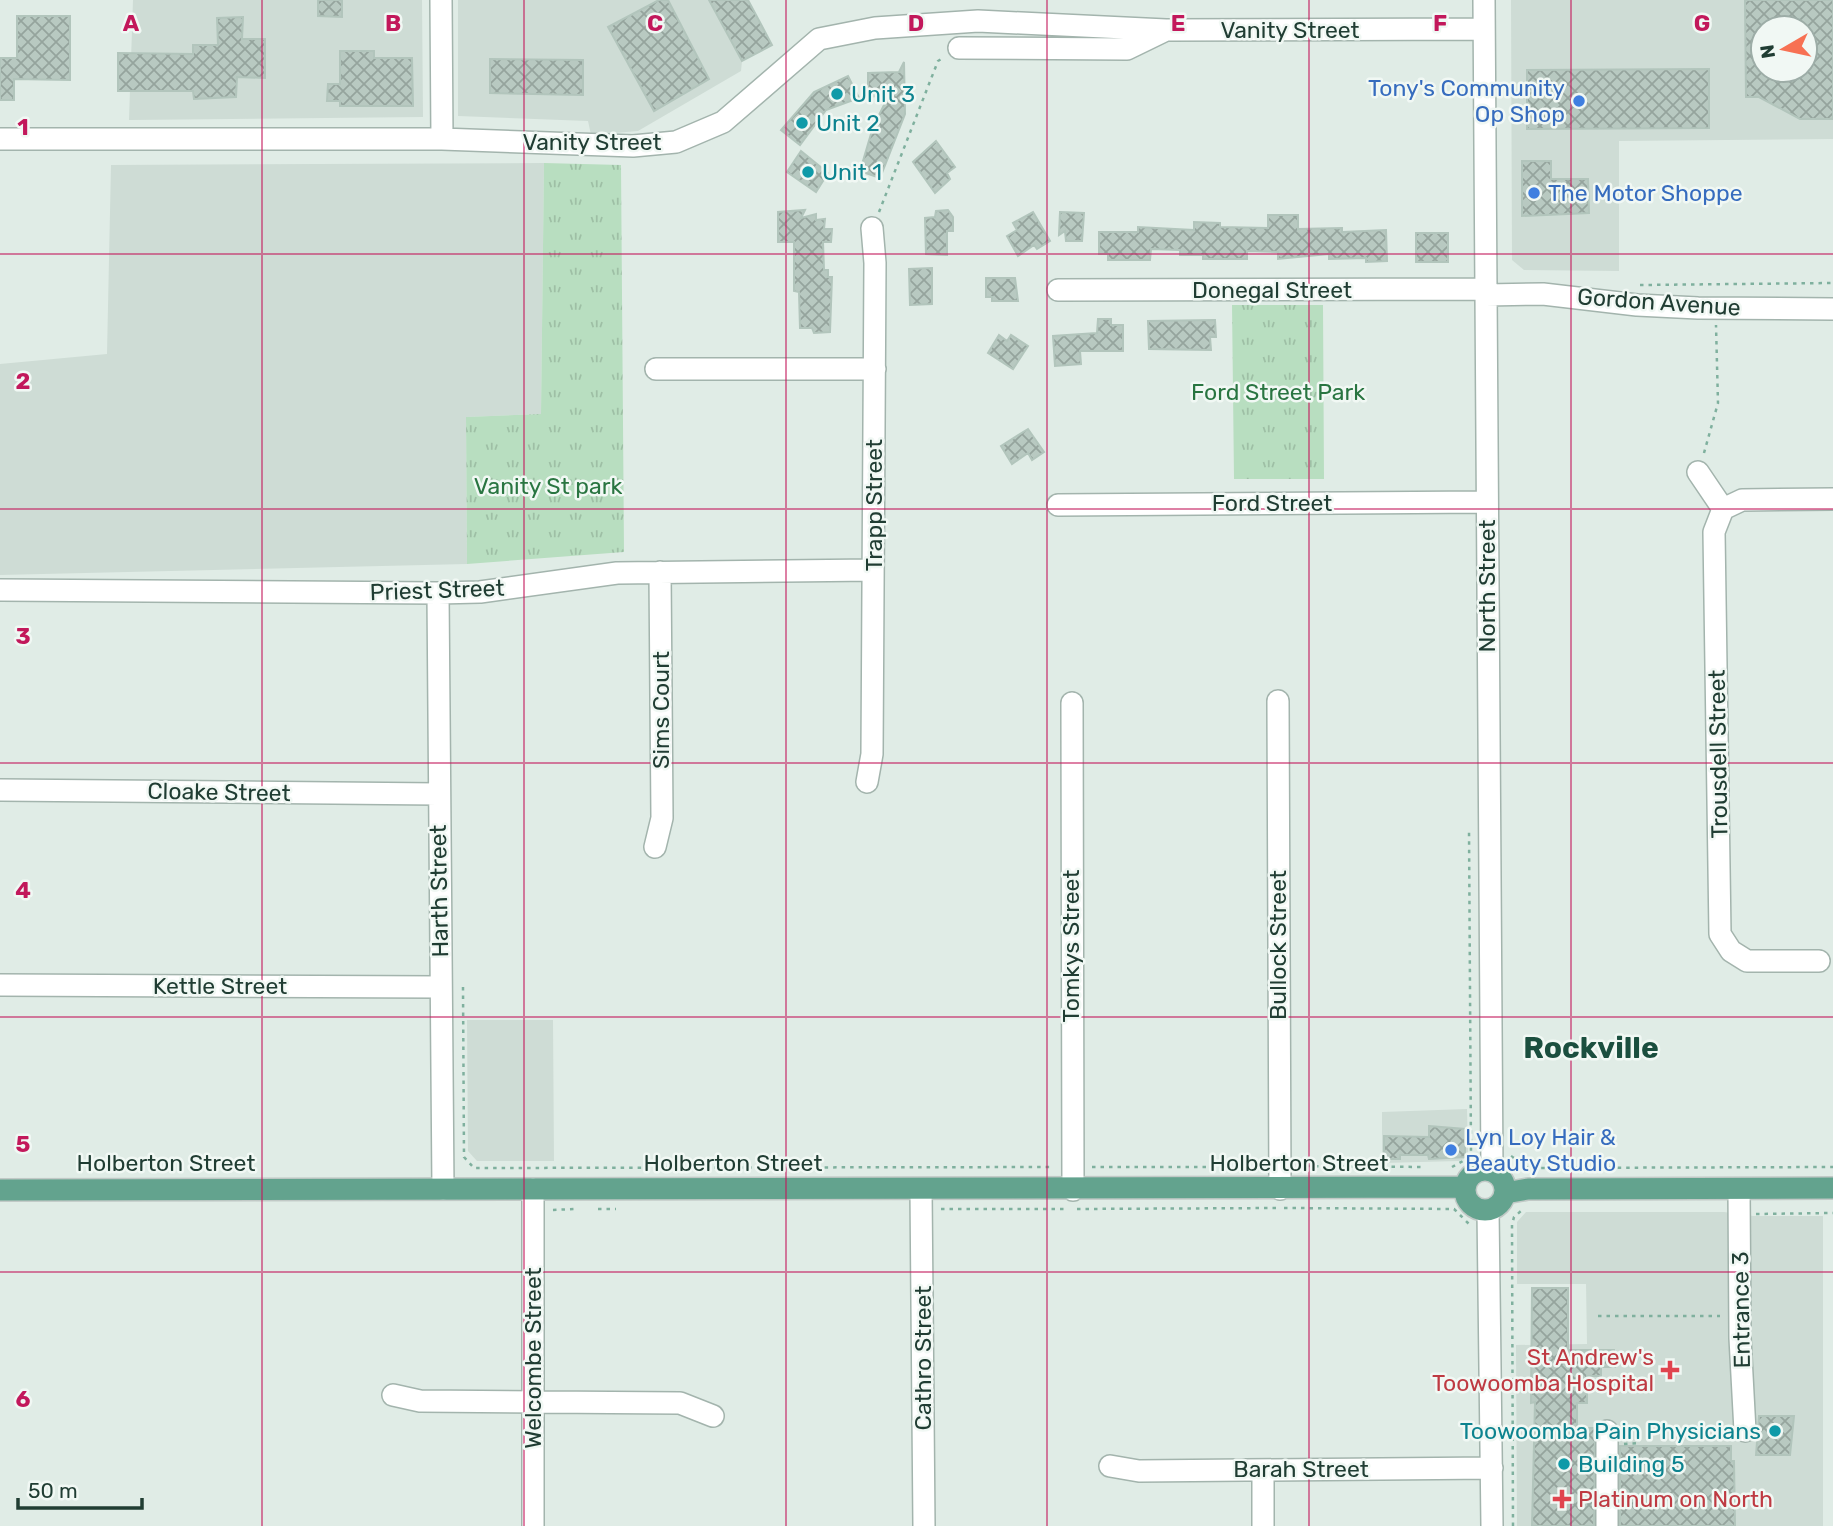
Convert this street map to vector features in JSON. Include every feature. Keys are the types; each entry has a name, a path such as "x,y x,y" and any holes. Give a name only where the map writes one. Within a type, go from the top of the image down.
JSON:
{"main road":[{"path":"1492,1171 1501,1178 1505,1193 1502,1202 1488,1210 1473,1206 1467,1199 1465,1187 1478,1172 1492,1171"},
{"name":"Holberton Street","path":"0,1189 443,1189 533,1199 921,1199 1073,1190 1465,1187"},
{"path":"1505,1193 1528,1189 1740,1200 1833,1188"}],"street":[{"path":"441,0 442,139"},
{"name":"North Street","path":"1484,0 1492,1171"},
{"name":"Vanity Street","path":"0,139 442,139 633,146 676,142 723,122 819,39 978,10 1166,30 1484,29"},
{"path":"960,48 1128,49 1166,30"},
{"name":"Trapp Street","path":"867,782 872,754 875,369 872,228"},
{"name":"Donegal Street","path":"1058,290 1486,292"},
{"name":"Gordon Avenue","path":"1486,292 1543,294 1674,307 1833,309"},
{"path":"656,369 875,369"},
{"path":"1699,472 1723,509 1742,500 1833,499"},
{"name":"Ford Street","path":"1058,505 1486,502"},
{"name":"Trousdell Street","path":"1723,509 1714,532 1720,934 1731,951 1747,961 1819,961"},
{"name":"Priest Street","path":"0,590 438,593 480,592 617,573 873,570"},
{"name":"Sims Court","path":"655,847 662,818 660,572"},
{"name":"Harth Street","path":"438,593 443,1189"},
{"name":"Bullock Street","path":"1278,701 1280,1189"},
{"name":"Tomkys Street","path":"1072,703 1073,1190"},
{"name":"Cloake Street","path":"0,790 438,794"},
{"name":"Kettle Street","path":"0,985 440,987"},
{"name":"Welcombe Street","path":"533,1199 533,1526"},
{"name":"Cathro Street","path":"921,1199 924,1526"},
{"name":"Entrance 3","path":"1740,1200 1740,1338 1745,1431"},
{"path":"1488,1210 1492,1526"},
{"path":"393,1395 420,1401 680,1403 713,1416"},
{"path":"1607,1431 1607,1526"},
{"name":"Barah Street","path":"1111,1466 1139,1471 1492,1468"},
{"path":"1263,1470 1263,1526"}],"path":[{"path":"872,228 938,61 960,48"},
{"path":"1605,299 1629,286 1699,282 1833,283"},
{"path":"1699,472 1717,403 1717,340"},
{"path":"463,987 464,1157 474,1168 1429,1167"},
{"path":"1441,1167 1453,1167 1471,1152"},
{"path":"1505,1152 1528,1168 1833,1167"},
{"path":"533,1199 581,1208"},
{"path":"921,1199 1454,1209 1470,1226"},
{"path":"1740,1200 1756,1214 1833,1213"},
{"path":"591,1207 624,1209"},
{"path":"1513,1526 1512,1225 1514,1217 1527,1208"},
{"path":"1598,1316 1730,1316"}],"shaded area":[{"path":"133,0 422,0 423,117 129,120"},
{"path":"458,0 748,0 772,45 742,61 741,71 638,131 591,135 588,121 458,116"},
{"path":"1511,0 1833,0 1833,139 1619,141 1619,271 1524,270 1512,260"},
{"path":"544,163 541,414 466,417 467,564 0,575 0,364 107,354 111,165"},
{"path":"467,1020 553,1020 554,1161 477,1161 468,1151"},
{"path":"1467,1109 1468,1153 1464,1159 1382,1163 1382,1112"},
{"name":"St Andrew's Toowoomba Hospital","path":"1526,1212 1724,1212 1753,1216 1823,1216 1823,1526 1517,1526 1516,1345 1587,1344 1586,1284 1517,1284 1517,1222"}],"green space":[{"name":"Vanity St park","path":"544,163 621,165 624,552 467,564 466,417 541,414"},
{"name":"Ford Street Park","path":"1232,305 1323,305 1324,479 1234,479"}],"building":[{"path":"318,0 342,0 342,17 318,16"},
{"path":"659,0 668,0 709,79 654,111 608,27"},
{"path":"709,0 748,0 772,45 742,61"},
{"path":"1745,0 1833,0 1833,119 1800,119 1759,97 1746,97"},
{"path":"17,16 70,16 70,80 14,79 14,100 0,100 0,58 17,58"},
{"path":"243,17 242,39 265,39 265,78 237,77 236,97 194,99 193,91 118,91 118,53 193,54 193,45 218,45 217,18"},
{"path":"340,51 374,51 374,58 412,58 413,106 340,106 340,101 327,101 328,84 340,84"},
{"path":"490,59 583,60 583,95 490,93"},
{"path":"904,62 905,114 880,178 860,171 873,127 889,95 868,97 868,73 899,72"},
{"path":"1709,69 1709,128 1527,129 1527,70"},
{"path":"848,76 859,98 826,110 800,145 781,130 814,92"},
{"path":"936,141 955,167 947,173 950,179 935,193 913,162"},
{"name":"Unit 1","path":"801,151 828,173 816,192 787,172"},
{"path":"1522,161 1551,161 1551,179 1588,179 1589,213 1522,216"},
{"path":"805,210 801,218 816,214 816,220 825,219 824,229 832,229 831,242 823,242 824,270 828,270 828,277 832,277 830,332 814,333 812,328 800,328 799,292 794,291 794,242 778,242 778,212"},
{"path":"948,210 953,217 953,231 947,231 947,255 926,254 925,218 935,217 936,211"},
{"path":"1033,212 1050,241 1037,249 1034,245 1018,256 1007,236 1017,230 1013,223"},
{"path":"1060,212 1084,213 1082,241 1066,241 1065,231 1059,235"},
{"path":"1268,215 1298,215 1298,229 1342,228 1342,232 1386,230 1387,261 1366,262 1366,258 1329,259 1329,254 1278,259 1278,252 1247,251 1247,259 1203,259 1203,255 1180,255 1180,250 1151,249 1150,260 1108,260 1108,254 1099,254 1099,232 1138,232 1138,227 1194,230 1194,222 1220,223 1220,227 1268,228"},
{"path":"1416,233 1448,233 1448,262 1416,262"},
{"path":"932,268 932,304 910,305 909,269"},
{"path":"986,278 1015,278 1018,301 992,301 992,297 986,297"},
{"path":"1098,319 1111,319 1111,325 1123,325 1123,351 1080,351 1081,364 1055,366 1053,336 1097,333"},
{"path":"1215,320 1216,337 1210,337 1211,350 1149,349 1148,321"},
{"path":"999,335 1007,341 1011,335 1028,346 1013,369 988,353"},
{"path":"1028,429 1044,452 1032,460 1028,453 1012,464 1001,446"},
{"path":"1429,1126 1465,1129 1465,1157 1429,1159 1428,1155 1400,1155 1400,1159 1384,1159 1384,1136 1429,1137"},
{"path":"1532,1288 1568,1288 1568,1350 1614,1350 1615,1367 1601,1367 1601,1376 1587,1376 1587,1403 1577,1403 1577,1428 1595,1428 1594,1526 1532,1526 1535,1402 1531,1403"},
{"name":"Toowoomba Pain Physicians","path":"1759,1416 1794,1416 1790,1455 1756,1455"},
{"path":"1620,1446 1731,1446 1731,1461 1734,1461 1735,1526 1620,1526"}],"place":[{"name":"Unit 3","path":"837,94"},
{"name":"Tony's Community Op Shop","path":"1579,101"},
{"name":"Unit 2","path":"802,123"},
{"name":"Unit 1","path":"808,172"},
{"name":"The Motor Shoppe","path":"1534,193"},
{"name":"Lyn Loy Hair & Beauty Studio","path":"1451,1150"},
{"name":"St Andrew's Toowoomba Hospital","path":"1670,1370"},
{"name":"Toowoomba Pain Physicians","path":"1775,1431"},
{"name":"Building 5","path":"1564,1464"},
{"name":"Platinum on North","path":"1562,1499"}],"district":[{"name":"Rockville","path":"1591,1048"}]}
